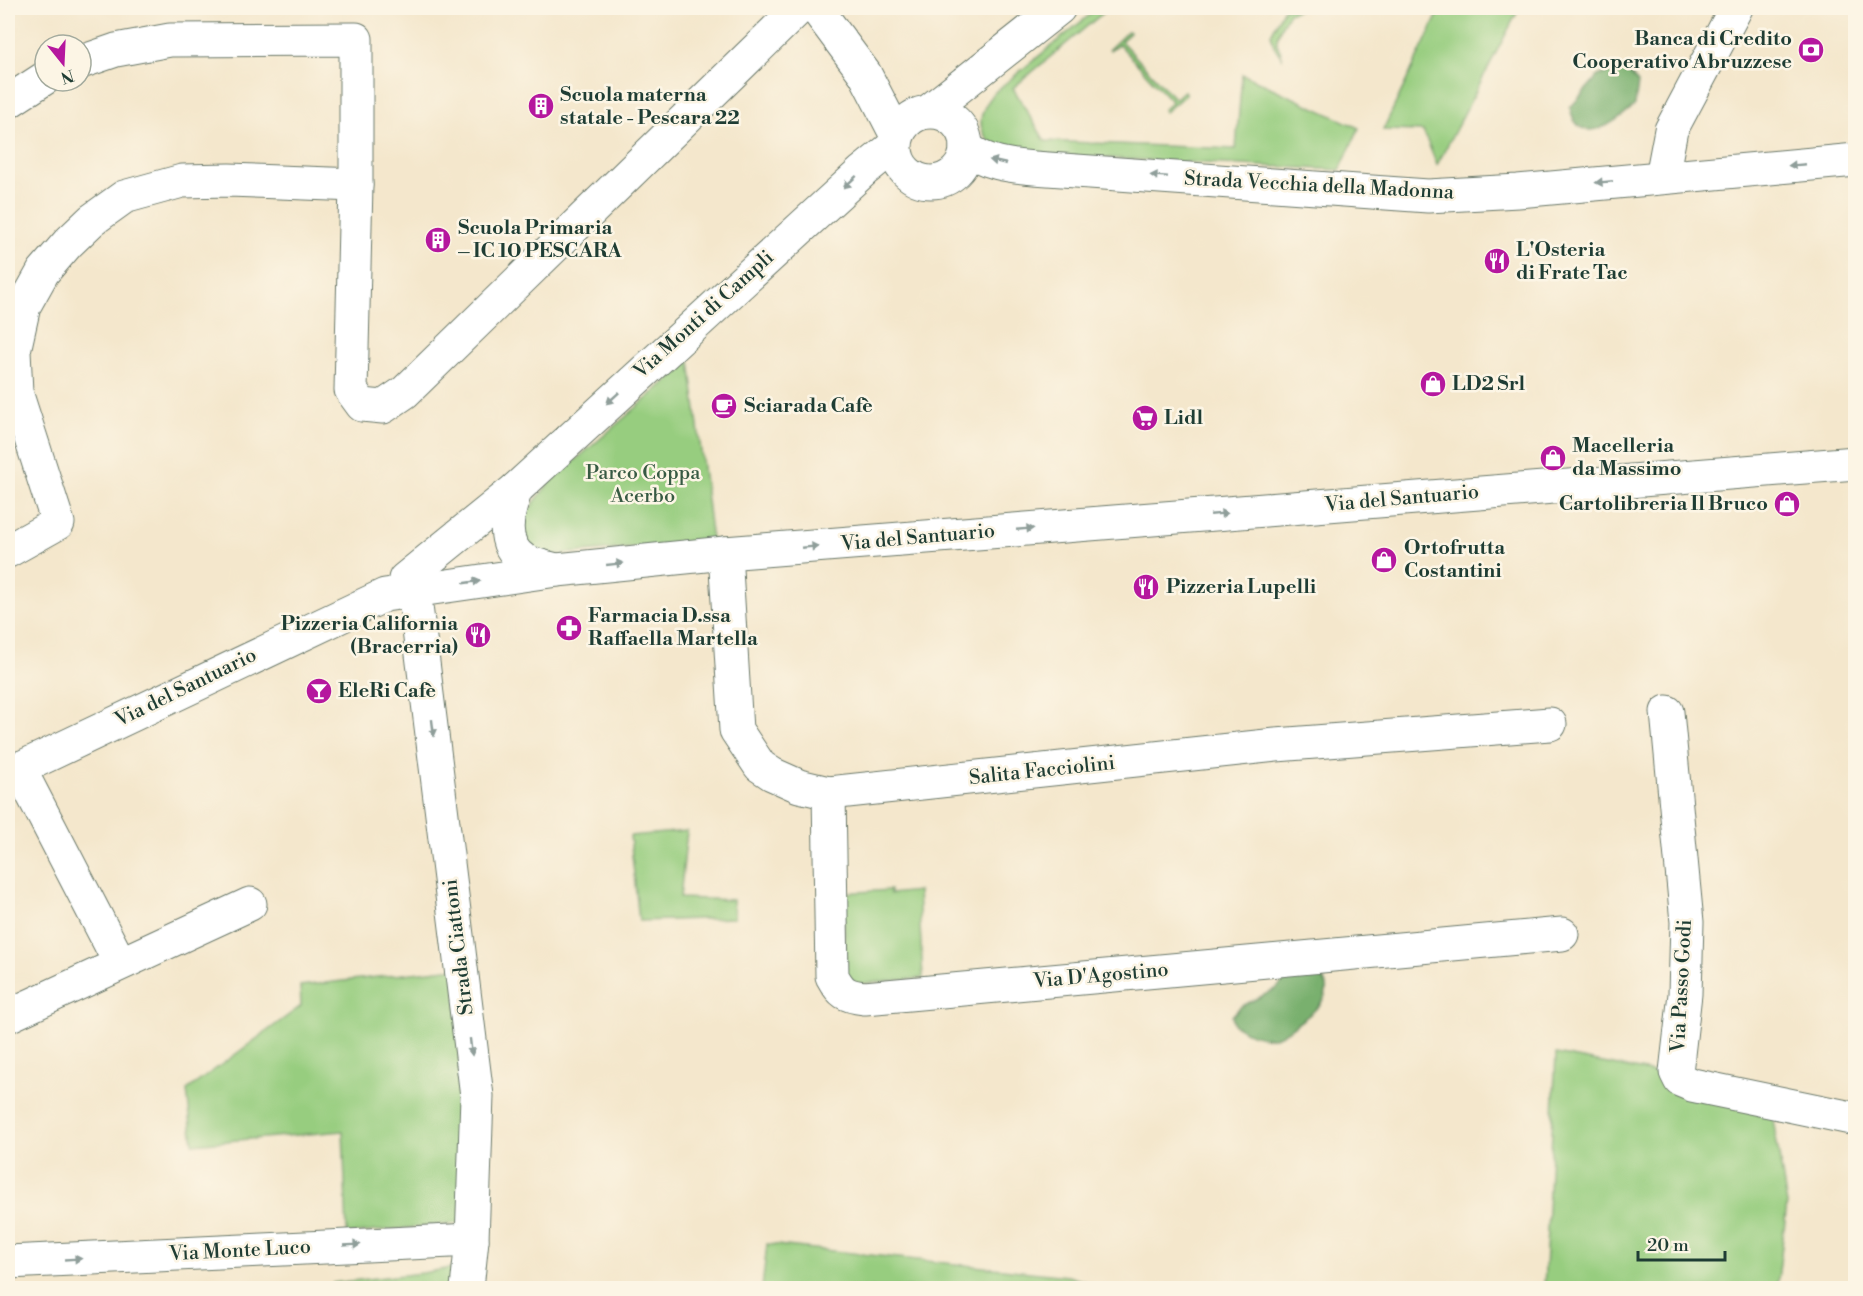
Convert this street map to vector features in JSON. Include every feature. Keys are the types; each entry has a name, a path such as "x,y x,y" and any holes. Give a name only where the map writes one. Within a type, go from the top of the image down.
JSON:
{"street":[{"path":"93,58 116,50 170,40 356,39 356,185 351,390 362,405 383,407 412,385 799,8"},
{"path":"816,8 865,74 896,140 896,156 909,175 919,180 941,181 951,176 963,161 943,123"},
{"path":"896,140 906,122 943,123 958,108 963,98 995,61 1059,8"},
{"path":"1662,177 1671,130 1736,8"},
{"name":"Strada Vecchia della Madonna","path":"865,74 898,101 943,123 986,159 1034,168 1428,196 1518,191 1856,160"},
{"path":"8,102 33,86"},
{"name":"Via Monti di Campli","path":"407,590 896,140"},
{"path":"8,551 58,523 16,392 14,351 24,306 43,272 68,243 92,220 124,197 182,181 229,180 356,185"},
{"name":"Via del Santuario","path":"120,963 13,771 407,590 557,570 724,553 1856,463"},
{"path":"516,489 506,526 510,542 524,559 557,570"},
{"name":"Salita Facciolini","path":"724,553 736,730 760,766 799,786 829,793 1276,745 1550,724"},
{"name":"Strada Ciattoni","path":"407,590 477,1096 472,1240 467,1288"},
{"name":"Via Passo Godi","path":"1667,712 1688,922 1676,1072 1680,1080 1692,1085 1856,1119"},
{"name":"Via D'Agostino","path":"829,793 832,976 837,986 849,997 865,998 1562,934"},
{"path":"8,1016 250,904"},
{"name":"Via Monte Luco","path":"8,1262 472,1240"}],"green space":[{"path":"1098,8 1109,8 1013,88 1045,141 1236,149 1242,74 1359,128 1340,170 1008,153 989,141 981,126 981,118 996,91"},
{"path":"1284,8 1303,8 1289,13 1279,31 1277,43 1282,58 1274,46 1271,34"},
{"path":"1441,8 1519,9 1437,165 1423,131 1383,130"},
{"path":"1128,31 1130,33 1121,41 1175,99 1184,91 1186,94 1165,112 1163,110 1172,102 1119,44 1109,49"},
{"path":"1617,69 1630,74 1638,83 1635,105 1618,119 1599,129 1581,128 1575,121 1570,108 1598,76"},
{"name":"Parco Coppa Acerbo","path":"690,361 712,541 549,555 528,549 517,525 549,483"},
{"path":"687,831 680,898 733,900 734,918 639,921 630,836"},
{"path":"890,890 890,894 918,891 923,978 857,984 846,975 843,893"},
{"path":"455,968 468,1222 347,1234 343,1131 193,1144 187,1090 301,1006 300,986"},
{"path":"1314,969 1326,984 1324,999 1313,1012 1289,1029 1277,1036 1263,1037 1248,1033 1234,1025 1232,1016 1240,1007 1276,989 1298,971"},
{"path":"1556,1054 1655,1073 1772,1113 1787,1204 1777,1288 1544,1288"},
{"path":"767,1244 1068,1276 1105,1288 762,1288"},
{"path":"459,1267 457,1288 333,1288 333,1283"}],"place":[{"name":"Banca di Credito Cooperativo Abruzzese","path":"1811,50"},
{"name":"Scuola materna statale - Pescara 22","path":"541,106"},
{"name":"Scuola Primaria – IC 10 PESCARA","path":"438,240"},
{"name":"L'Osteria di Frate Tac","path":"1497,261"},
{"name":"LD2 Srl","path":"1433,384"},
{"name":"Sciarada Cafè","path":"724,406"},
{"name":"Lidl","path":"1145,418"},
{"name":"Macelleria da Massimo","path":"1553,458"},
{"name":"Cartolibreria Il Bruco","path":"1787,504"},
{"name":"Ortofrutta Costantini","path":"1384,560"},
{"name":"Pizzeria Lupelli","path":"1146,587"},
{"name":"Farmacia D.ssa Raffaella Martella","path":"569,628"},
{"name":"Pizzeria California (Bracerria)","path":"478,635"},
{"name":"EleRi Cafè","path":"319,691"}]}
